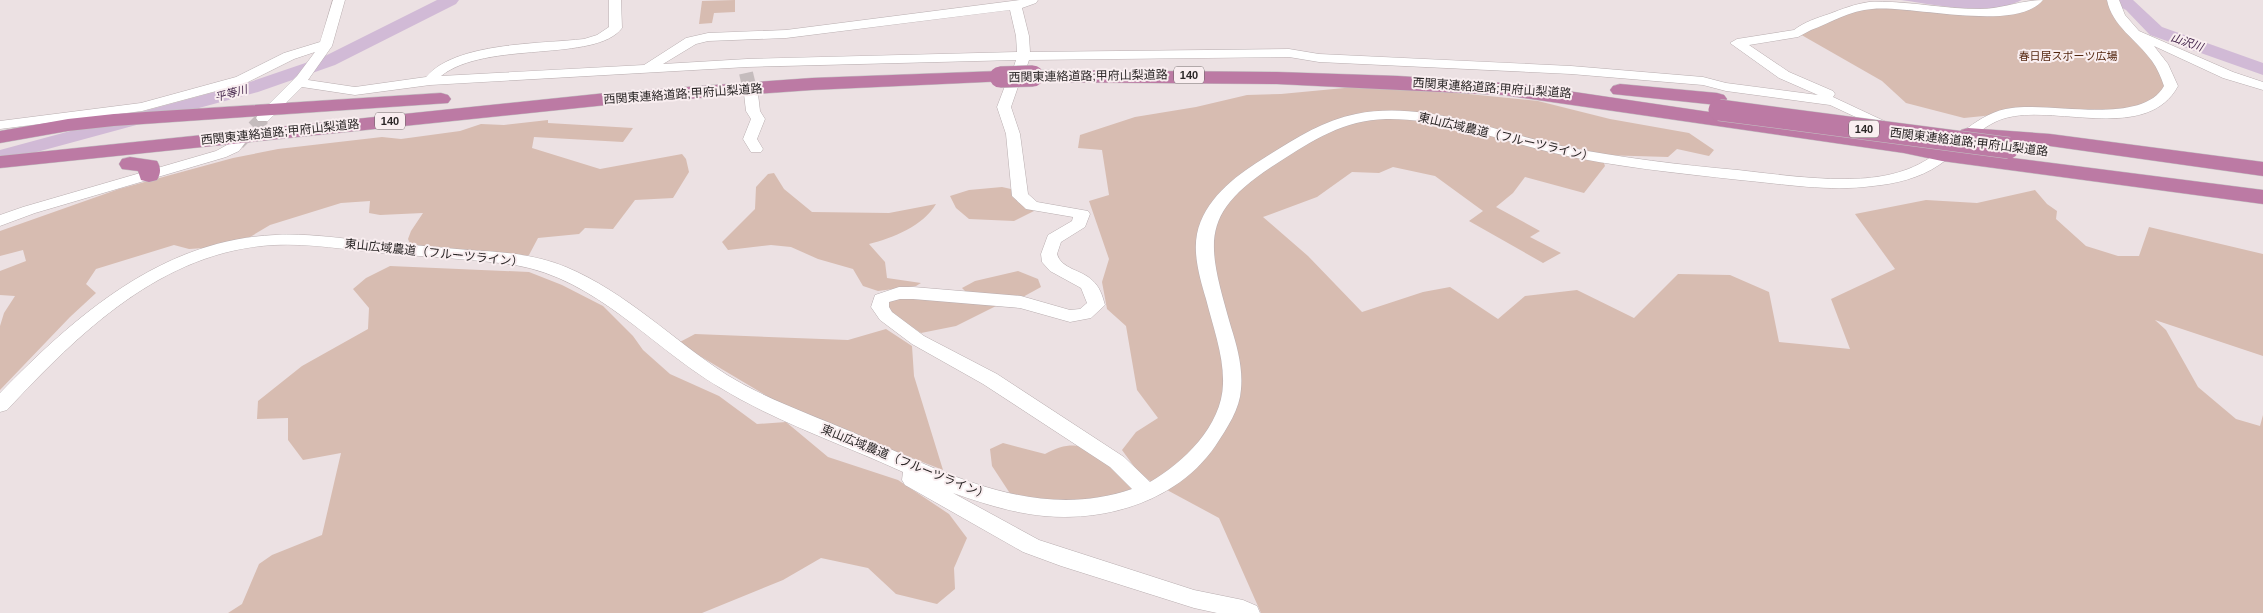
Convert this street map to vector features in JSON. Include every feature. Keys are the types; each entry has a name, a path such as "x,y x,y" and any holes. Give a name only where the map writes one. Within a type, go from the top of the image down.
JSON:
{"highway":[{"name":"西関東連絡道路;甲府山梨道路","path":"3,170 38,158 480,111 748,65 812,84 1018,72 1345,79 1504,89 1720,110 2263,182"},
{"path":"3,170 130,164 236,145 748,65"},
{"path":"1345,79 1431,80 1587,88 1720,110 1942,155 2263,197"},
{"path":"0,137 68,125 204,112 268,114 518,94 756,84 812,84"},
{"path":"1720,110 2050,140 2263,169"},
{"path":"130,164 149,166 149,175"}],"street":[{"path":"268,114 300,83 321,51 330,34 339,0"},
{"path":"430,81 433,75 445,66 468,58 546,46 582,44 603,38 616,28 615,0"},
{"path":"748,65 786,34 1015,6 1032,0"},
{"path":"1842,0 1960,12 2013,10 2037,0"},
{"name":"東山広域農道（フルーツライン）","path":"0,405 36,367 110,301 152,276 189,260 240,245 283,240 499,257 524,260 557,270 615,303 724,382 787,414 846,437 912,468 980,494 1019,506 1055,510 1110,505 1147,492 1195,459 1220,424 1232,392 1230,355 1204,250 1206,229 1214,211 1225,195 1238,183 1278,156 1329,126 1345,120 1371,115 1408,116 1438,120 1603,159 1800,182 1875,182 1901,176 1932,164 1996,116 2012,112 2040,110 2130,112 2154,104 2164,97 2171,86 2157,58 2119,16 2111,1"},
{"path":"1833,101 1828,93 1784,75 1737,43 1798,33 1806,27 1870,4"},
{"path":"1015,6 1022,32 1018,72 1004,107 1013,134 1020,196 1032,206 1082,214 1079,224 1054,239 1049,255 1052,262 1060,270 1084,280 1092,288 1096,305 1085,314 1070,316 1020,302 899,293 881,299 880,307 886,316 918,340 990,379 1117,462 1147,492"},
{"path":"2133,32 2228,75 2263,86"},
{"path":"647,68 691,41 708,37 748,65 753,111 758,118 750,139 756,149"},
{"path":"0,125 142,107 242,80 290,56 321,51"},
{"path":"300,83 355,91 430,81 647,68 748,65 1018,72 1290,53 1319,58 1571,70 1689,80 1726,87 1833,101 1942,155"},
{"path":"0,221 30,210 221,154 236,145"},
{"path":"912,468 912,480 1032,546 1069,560 1194,599 1243,609 1249,613"}],"green space":[{"path":"735,0 735,12 714,13 712,23 699,24 702,1"},
{"name":"春日居スポーツ広場","path":"2037,0 2106,0 2113,4 2166,74 2164,97 2130,112 2040,110 1964,118 1906,103 1882,81 1798,33 1870,5 1990,12"},
{"path":"1355,87 1448,92 1538,101 1610,119 1689,133 1714,150 1709,156 1677,149 1668,157 1601,155 1605,166 1584,193 1525,177 1513,193 1496,207 1540,231 1530,237 1561,253 1543,263 1469,221 1483,211 1435,176 1393,167 1379,173 1352,172 1317,197 1263,217 1308,256 1362,312 1423,292 1450,287 1498,319 1525,296 1577,290 1634,318 1678,274 1730,275 1769,292 1779,342 1850,349 1831,299 1895,269 1855,214 1926,200 1977,203 2035,190 2047,204 2057,211 2056,219 2086,246 2118,256 2139,256 2149,227 2263,254 2263,356 2155,320 2166,330 2198,387 2236,419 2260,426 2263,415 2263,613 1261,613 1219,518 1141,476 1122,450 1136,432 1158,418 1137,390 1126,326 1107,309 1102,282 1109,259 1089,201 1109,195 1102,150 1078,148 1080,135 1135,117 1196,107 1247,95 1281,94"},
{"path":"548,120 548,123 633,128 623,142 534,137 532,148 600,169 682,154 686,159 689,172 673,198 635,200 613,229 585,228 579,234 538,238 529,255 520,259 413,251 408,239 423,213 380,215 369,213 370,201 341,203 270,225 235,246 189,249 174,245 96,269 86,284 96,293 70,317 0,390 0,326 4,313 15,296 0,295 0,271 26,261 23,250 0,256 0,231 119,189 233,158 278,149 382,137 401,139 460,131 481,124 504,125"},
{"path":"774,173 784,189 812,212 889,213 936,204 923,219 907,230 869,244 885,262 887,278 921,283 916,286 878,291 863,286 853,269 818,259 791,247 771,245 728,250 722,242 755,209 756,187 768,174"},
{"path":"1002,187 1011,189 1018,202 1034,211 1014,221 969,219 956,208 950,196 969,190"},
{"path":"390,266 529,272 562,285 603,306 633,336 643,350 670,374 719,396 757,424 786,422 828,457 898,480 949,514 967,538 954,568 955,589 937,604 896,594 868,568 821,558 783,580 702,613 228,613 242,604 259,564 272,555 322,535 341,453 303,460 288,440 288,418 257,419 258,401 302,366 368,329 369,308 353,289 366,278"},
{"path":"1018,271 1038,279 1041,287 1021,298 967,293 962,288 975,281"},
{"path":"904,297 998,305 956,326 921,333 891,313 887,304 892,300"},
{"path":"886,329 912,346 914,376 943,470 868,441 772,399 678,343 695,334 848,340"},
{"path":"1003,443 1045,454 1059,448 1084,447 1105,459 1132,489 1100,499 1051,503 1013,498 992,466 990,449"}],"shaded area":[{"path":"1901,0 2022,0 1994,8 1978,9 1947,7"}],"waterway":[{"name":"平等川","path":"0,156 251,88 329,61 450,0"},
{"name":"山沢川","path":"2120,0 2132,6 2156,31 2263,69"}],"tunnel":[{"path":"746,73 751,94"},
{"path":"238,143 263,118"}]}
